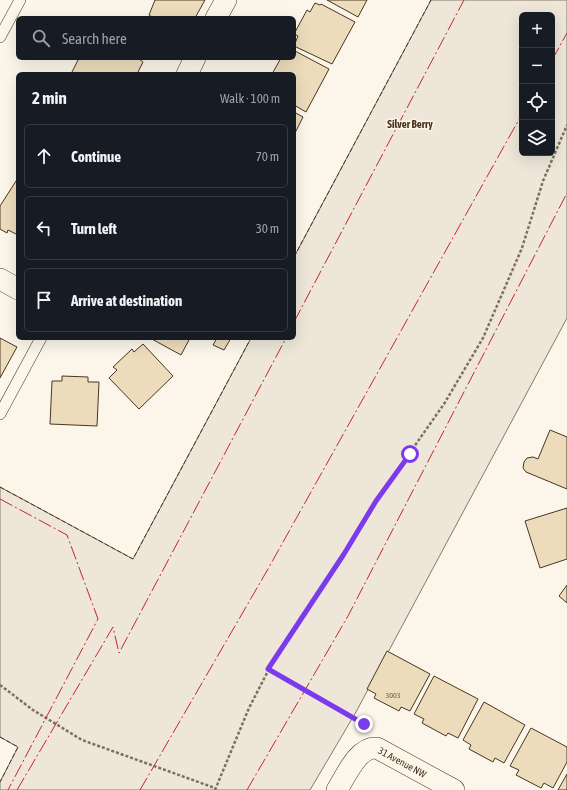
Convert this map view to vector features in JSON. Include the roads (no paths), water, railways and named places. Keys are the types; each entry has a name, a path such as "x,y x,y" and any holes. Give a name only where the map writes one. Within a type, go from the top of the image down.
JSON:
{"street":[{"path":"217,16 226,0"},
{"path":"188,72 194,60"},
{"path":"0,279 16,287"},
{"name":"31 Avenue NW","path":"337,790 357,760 364,752 371,748 378,748 454,790"}],"lane":[{"path":"0,37 20,0"},
{"path":"0,414 40,340"}],"district":[{"name":"Silver Berry","path":"410,124"}]}
